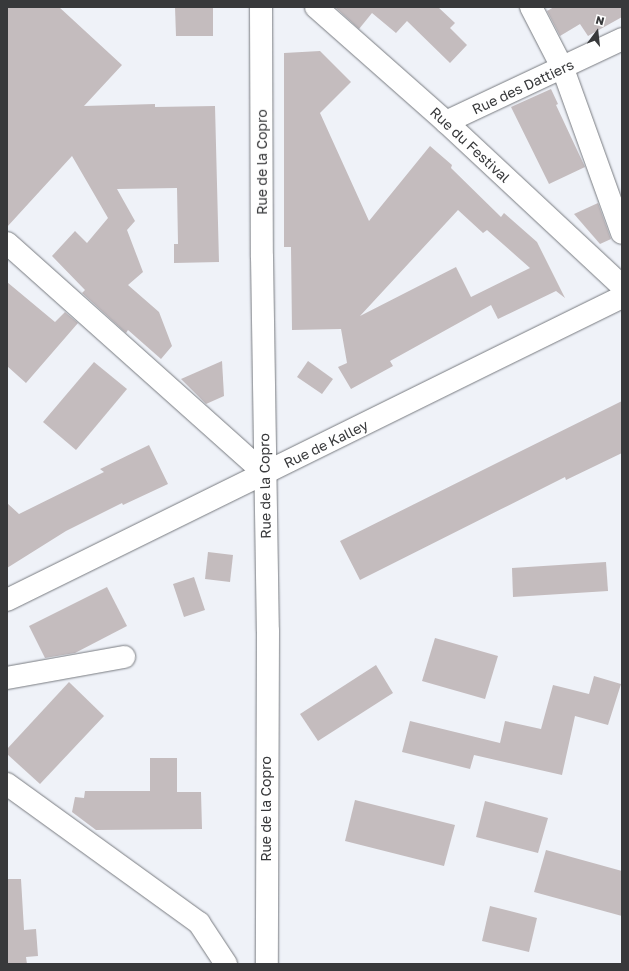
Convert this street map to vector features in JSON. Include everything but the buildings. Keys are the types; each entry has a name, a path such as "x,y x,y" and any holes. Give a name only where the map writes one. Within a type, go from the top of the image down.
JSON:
{"street":[{"name":"Rue de la Copro","path":"261,7 265,474 268,631 267,964"},
{"name":"Rue du Festival","path":"316,7 446,122 622,286"},
{"path":"531,7 563,69 622,233"},
{"name":"Rue des Dattiers","path":"446,122 563,69 622,39"},
{"path":"7,243 265,474"},
{"name":"Rue de Kalley","path":"7,600 622,297"},
{"path":"7,678 124,658"},
{"path":"7,784 200,923 226,964"}]}
